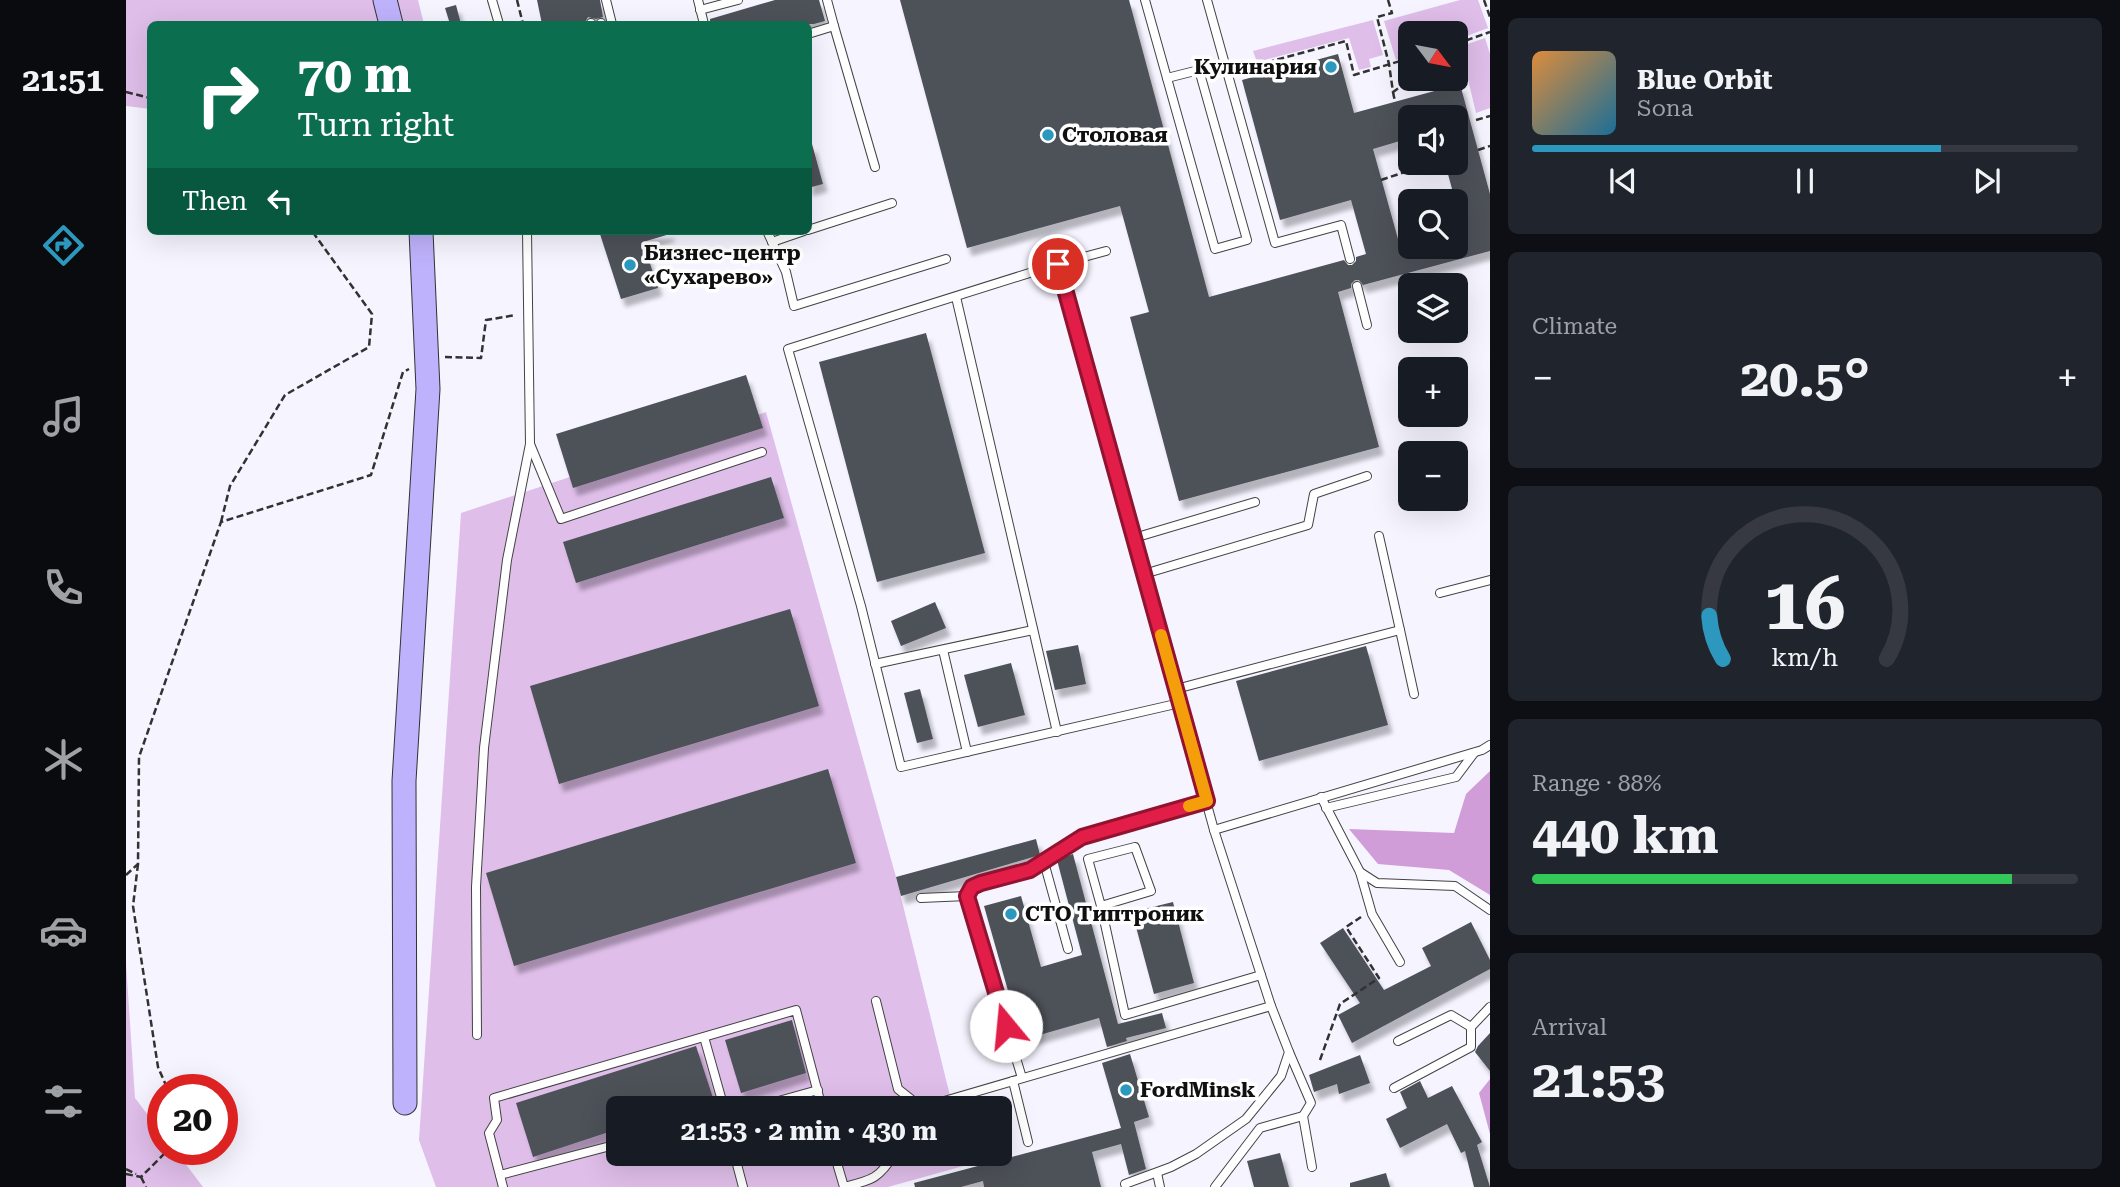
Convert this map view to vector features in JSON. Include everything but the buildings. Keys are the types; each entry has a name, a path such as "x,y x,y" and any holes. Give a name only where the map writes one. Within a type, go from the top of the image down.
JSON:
{"main road":[{"path":"384,0 390,21"},
{"path":"405,1103 404,781 428,389 421,235"}],"lane":[{"path":"492,0 498,21"},
{"path":"606,0 611,21"},
{"path":"698,0 703,21"},
{"path":"700,10 738,0"},
{"path":"827,0 875,167"},
{"path":"1145,0 1215,249 1247,240 1199,70"},
{"path":"1207,0 1275,243 1342,225 1349,259"},
{"path":"812,33 834,26"},
{"path":"1167,78 1225,62"},
{"path":"812,228 892,203"},
{"path":"477,1035 476,887 484,748 507,559 530,444 527,235"},
{"path":"769,235 786,272 794,306 946,259"},
{"path":"772,242 792,235"},
{"path":"1106,251 788,349 857,594 901,767 1180,703"},
{"path":"1058,264 1214,830 1271,1006 1311,1103 1303,1116 1312,1167"},
{"path":"1357,286 1367,325"},
{"path":"956,297 1057,732"},
{"path":"530,444 561,519 762,452"},
{"path":"1144,574 1308,525 1314,494 1367,476"},
{"path":"1134,538 1255,502"},
{"path":"1379,536 1414,694"},
{"path":"1440,593 1490,580"},
{"path":"875,664 1033,630"},
{"path":"1176,689 1400,630"},
{"path":"943,650 967,752"},
{"path":"1214,830 1474,753 1490,745"},
{"path":"1326,807 1456,777 1474,753"},
{"path":"1321,797 1360,872 1371,911 1400,962"},
{"path":"1028,1142 1018,1079 967,896 972,887 1030,870 1082,837 1207,801"},
{"path":"1101,906 1150,891 1135,847 1087,859 1101,906 1125,1015 1261,975"},
{"path":"1044,862 1068,949"},
{"path":"1360,872 1377,883 1455,886 1490,910"},
{"path":"921,898 967,896"},
{"path":"876,1001 898,1089 907,1096"},
{"path":"961,1096 1271,1006"},
{"path":"1394,1088 1471,1048 1471,1027 1490,1007"},
{"path":"503,1187 489,1133 497,1120 494,1098 796,1010 819,1096"},
{"path":"1398,1041 1451,1016 1471,1027"},
{"path":"704,1037 721,1096"},
{"path":"1125,1184 1157,1173 1196,1154 1246,1119 1281,1076 1289,1052"},
{"path":"797,1096 818,1090"},
{"path":"1217,1186 1260,1128 1303,1116"},
{"path":"500,1175 606,1147"},
{"path":"739,1166 743,1187"},
{"path":"837,1166 843,1187 868,1181 884,1172 887,1166"},
{"path":"1157,1173 1160,1187"}],"path":[{"path":"517,0 522,21"},
{"path":"1388,0 1392,13 1377,17 1395,102"},
{"path":"1484,0 1490,17"},
{"path":"1468,40 1490,32"},
{"path":"1257,65 1346,41 1354,75 1398,61"},
{"path":"1393,92 1398,89"},
{"path":"126,92 147,97"},
{"path":"1476,120 1490,116"},
{"path":"1478,150 1490,146"},
{"path":"1381,180 1398,174"},
{"path":"161,1074 133,906 138,864 139,757 221,522 230,486 285,395 369,347 372,314 315,235"},
{"path":"442,357 481,358 486,320 530,313"},
{"path":"221,522 371,475 403,372 412,368"},
{"path":"126,875 138,864"},
{"path":"1320,1060 1340,1004 1379,978 1346,927 1371,911"},
{"path":"141,1177 153,1165"},
{"path":"126,1172 141,1177 146,1187"}],"shaded area":[{"path":"126,0 418,0 423,21 147,21 147,109 126,106"},
{"path":"1460,0 1478,0 1488,28 1468,36 1468,21 1398,21 1396,60 1384,21"},
{"path":"1373,20 1383,55 1369,59 1371,67 1359,70 1349,38 1257,62 1253,51"},
{"path":"1485,38 1490,54 1490,108 1476,113 1468,79 1468,44"},
{"path":"766,412 896,877 950,1096 606,1096 606,1166 963,1166 888,1187 436,1187 419,1140 461,513"},
{"path":"1490,771 1490,895 1449,870 1378,864 1349,829 1454,833 1466,794"},
{"path":"126,963 135,1098 147,1114 147,1165 186,1165 203,1187 126,1187"},
{"path":"1490,1079 1490,1134 1479,1093"}],"slow traffic":[{"path":"1161,635 1207,801 1189,806"}],"place":[{"name":"Кулинария","path":"1331,67"},
{"name":"Столовая","path":"1048,135"},
{"name":"Бизнес-центр «Сухарево»","path":"630,265"},
{"name":"СТО Типтроник","path":"1011,914"},
{"name":"FordMinsk","path":"1126,1090"}],"route":[{"path":"1006,1026 967,896 972,887 1030,870 1082,837 1207,801 1058,264"}]}
